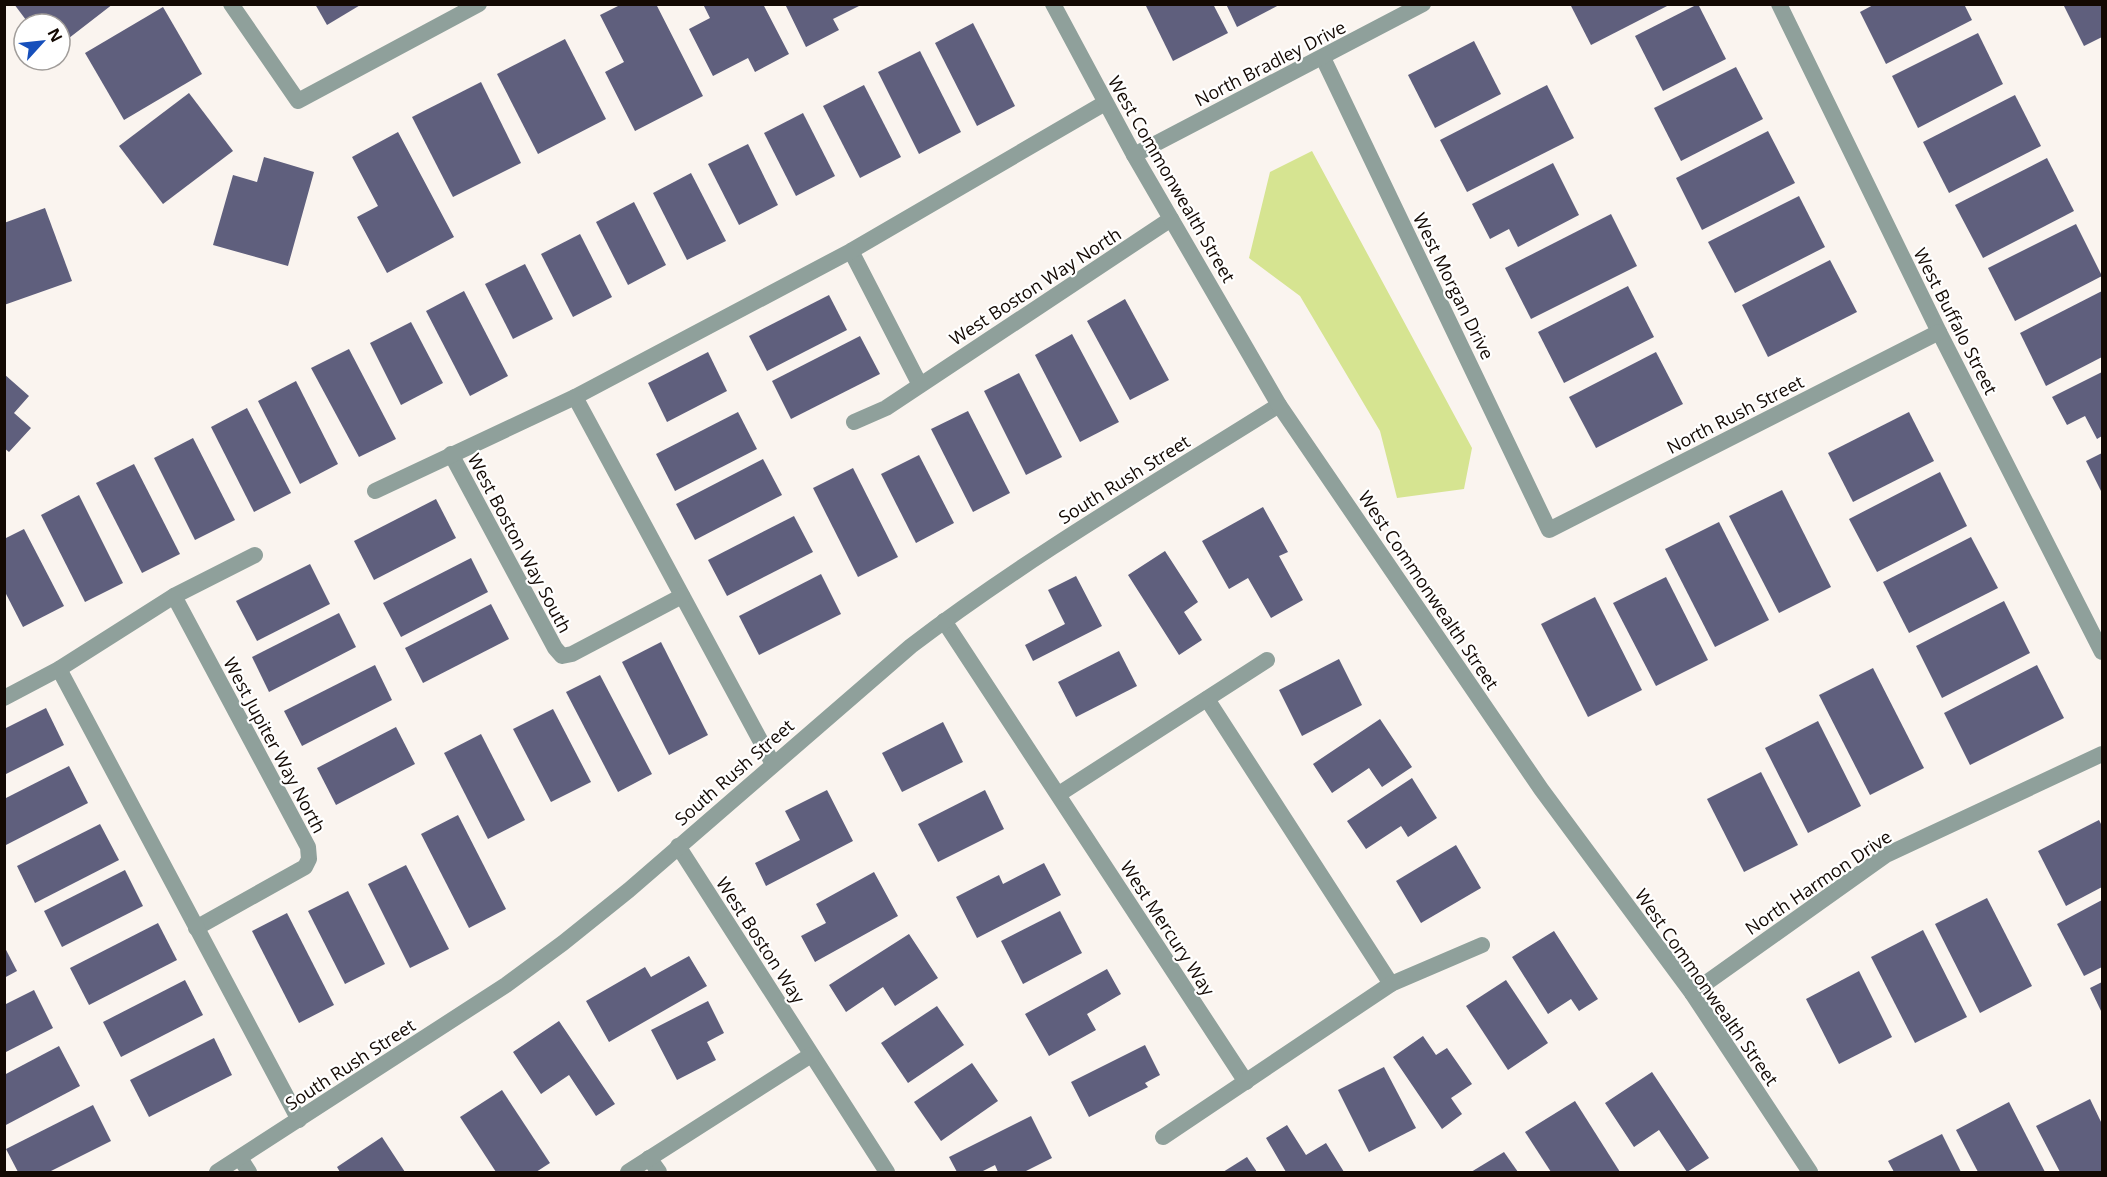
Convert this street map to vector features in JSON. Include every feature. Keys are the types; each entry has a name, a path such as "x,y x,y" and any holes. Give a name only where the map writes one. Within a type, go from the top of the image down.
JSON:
{"street":[{"path":"231,4 298,100 478,4"},
{"name":"West Commonwealth Street","path":"1053,4 1134,154 1279,405 1541,789 1692,993 1810,1173"},
{"name":"North Bradley Drive","path":"1134,154 1323,58 1423,4"},
{"name":"West Buffalo Street","path":"1779,4 1939,332 2103,652"},
{"name":"West Morgan Drive","path":"1323,58 1549,530"},
{"path":"920,386 851,251 1106,103"},
{"name":"West Boston Way North","path":"854,422 886,408 1171,219"},
{"name":"West Boston Way South","path":"375,491 575,397 851,251"},
{"name":"North Rush Street","path":"1549,530 1939,332"},
{"path":"575,397 772,764"},
{"name":"South Rush Street","path":"217,1173 515,978 563,943 629,890 911,646 944,621 1036,557 1279,405"},
{"name":"West Boston Way South","path":"451,454 555,648 562,656 572,654 682,596"},
{"path":"4,698 59,669 174,596 255,555"},
{"name":"West Jupiter Way North","path":"174,596 308,847 309,859 305,867 196,928"},
{"name":"West Mercury Way","path":"944,621 1246,1082"},
{"path":"1059,794 1267,660"},
{"path":"59,669 299,1120"},
{"path":"1206,699 1391,984"},
{"name":"North Harmon Drive","path":"1692,993 1886,855 2103,754"},
{"name":"West Boston Way","path":"678,846 887,1173"},
{"path":"1163,1137 1391,984 1482,945"},
{"path":"628,1173 654,1166 811,1055"},
{"path":"240,1158 249,1173"}],"green space":[{"path":"1312,151 1472,448 1464,489 1397,498 1380,431 1300,296 1249,258 1270,172"}],"building":[{"path":"14,4 113,4 72,36 72,12 20,12"},
{"path":"315,4 362,4 327,25"},
{"path":"622,4 656,4 703,96 635,131 605,72 624,62 600,15"},
{"path":"703,4 763,4 789,54 755,72 748,58 713,76 689,29 710,18"},
{"path":"785,4 863,4 833,19 839,30 806,47"},
{"path":"1145,4 1213,4 1228,33 1173,61"},
{"path":"1226,4 1281,4 1237,27"},
{"path":"1570,4 1671,4 1591,45"},
{"path":"1698,4 1726,59 1663,91 1635,36"},
{"path":"1875,4 1964,4 1972,20 1886,64 1860,12"},
{"path":"2063,4 2102,4 2102,37 2084,46"},
{"path":"163,7 202,74 124,120 85,53"},
{"path":"973,23 1015,106 977,126 935,43"},
{"path":"1978,33 2003,84 1918,128 1892,76"},
{"path":"565,39 606,119 538,154 497,74"},
{"path":"1474,41 1501,94 1435,128 1408,75"},
{"path":"920,51 961,132 919,154 878,72"},
{"path":"1736,67 1763,119 1681,161 1654,108"},
{"path":"481,82 521,163 453,197 412,117"},
{"path":"864,85 901,157 860,178 823,106"},
{"path":"1547,85 1574,138 1467,192 1440,140"},
{"path":"189,93 233,151 163,204 119,146"},
{"path":"2015,95 2041,146 1949,193 1923,142"},
{"path":"803,113 835,176 796,196 764,133"},
{"path":"1768,131 1795,183 1702,230 1676,178"},
{"path":"398,132 454,237 387,273 357,217 378,206 352,157"},
{"path":"748,144 778,205 739,225 708,164"},
{"path":"264,157 314,172 288,266 213,245 233,175 257,182"},
{"path":"2047,158 2074,211 1983,258 1955,205"},
{"path":"1553,163 1579,215 1518,247 1509,229 1490,239 1472,204"},
{"path":"691,173 726,241 687,260 653,193"},
{"path":"1799,196 1825,247 1735,293 1708,242"},
{"path":"634,202 666,265 628,285 596,222"},
{"path":"45,208 72,281 4,305 4,223"},
{"path":"1611,214 1637,266 1531,319 1505,268"},
{"path":"2076,224 2102,276 2015,321 1988,268"},
{"path":"580,234 612,297 573,317 541,254"},
{"path":"1830,260 1857,312 1768,357 1742,305"},
{"path":"525,264 553,319 513,339 485,284"},
{"path":"1628,286 1654,337 1564,383 1538,332"},
{"path":"464,291 508,376 470,396 426,311"},
{"path":"2102,291 2102,357 2046,386 2020,333"},
{"path":"829,295 847,330 767,371 749,336"},
{"path":"1125,299 1169,380 1130,400 1087,321"},
{"path":"411,322 443,383 401,405 370,343"},
{"path":"1072,334 1119,422 1080,442 1035,355"},
{"path":"860,336 880,374 791,419 772,381"},
{"path":"349,349 396,439 359,457 311,368"},
{"path":"708,352 727,391 667,422 648,383"},
{"path":"1656,352 1683,404 1596,448 1569,397"},
{"path":"2102,372 2102,436 2097,439 2085,416 2067,425 2052,397"},
{"path":"1019,373 1062,457 1026,475 984,391"},
{"path":"4,374 29,396 14,413 31,428 9,452 4,448"},
{"path":"296,381 338,464 300,484 258,401"},
{"path":"247,408 291,493 254,512 211,427"},
{"path":"968,411 1010,493 973,512 931,429"},
{"path":"738,412 757,449 675,491 656,454"},
{"path":"1909,412 1934,461 1853,502 1828,453"},
{"path":"193,438 235,520 195,540 154,458"},
{"path":"2102,453 2102,493 2086,461"},
{"path":"919,455 954,523 916,543 881,474"},
{"path":"763,459 782,495 695,540 676,504"},
{"path":"134,464 180,554 142,573 96,483"},
{"path":"853,468 898,557 858,577 813,488"},
{"path":"1940,472 1967,526 1877,572 1849,519"},
{"path":"1782,490 1831,587 1779,613 1729,516"},
{"path":"79,495 123,583 85,602 41,515"},
{"path":"436,499 456,538 374,580 354,541"},
{"path":"1263,507 1288,552 1279,556 1303,600 1271,618 1248,578 1229,589 1202,541"},
{"path":"794,516 813,552 727,596 708,560"},
{"path":"1719,522 1769,620 1715,647 1665,549"},
{"path":"24,529 64,606 23,627 4,590 4,539"},
{"path":"1971,537 1998,588 1909,633 1883,582"},
{"path":"1165,551 1198,602 1184,612 1202,640 1179,655 1128,575"},
{"path":"471,558 488,592 401,637 383,603"},
{"path":"310,564 330,604 257,641 236,601"},
{"path":"821,574 841,614 759,655 739,616"},
{"path":"1076,576 1102,626 1033,661 1025,645 1065,624 1048,590"},
{"path":"1666,577 1708,660 1656,686 1613,603"},
{"path":"1595,597 1642,690 1588,717 1541,624"},
{"path":"2004,601 2030,653 1942,698 1916,646"},
{"path":"491,604 509,639 423,683 405,648"},
{"path":"339,613 356,647 269,692 252,657"},
{"path":"661,642 708,735 669,755 622,662"},
{"path":"1119,651 1137,686 1076,717 1058,682"},
{"path":"1339,659 1362,705 1302,736 1279,690"},
{"path":"375,665 392,700 302,746 284,711"},
{"path":"2037,665 2064,718 1970,765 1944,713"},
{"path":"1873,668 1924,768 1870,795 1819,695"},
{"path":"600,675 652,774 618,792 566,692"},
{"path":"46,708 64,745 4,775 4,729"},
{"path":"553,709 591,782 551,802 513,729"},
{"path":"1380,719 1412,767 1382,787 1369,768 1332,793 1313,764"},
{"path":"1818,721 1861,806 1808,833 1765,748"},
{"path":"943,722 963,762 902,792 882,753"},
{"path":"396,727 415,764 336,805 317,768"},
{"path":"481,734 525,820 488,839 444,753"},
{"path":"69,766 88,803 4,846 4,799"},
{"path":"1761,772 1798,845 1744,872 1707,799"},
{"path":"1412,778 1437,818 1408,837 1401,826 1366,849 1347,821"},
{"path":"827,790 853,841 766,886 755,863 800,840 785,811"},
{"path":"985,790 1004,829 938,862 918,824"},
{"path":"458,815 506,909 469,928 421,834"},
{"path":"2099,820 2102,826 2102,887 2066,906 2038,851"},
{"path":"100,824 119,860 35,903 17,866"},
{"path":"1456,845 1481,888 1421,923 1396,881"},
{"path":"1044,863 1061,895 977,938 956,897 999,875 1003,884"},
{"path":"406,865 449,949 410,968 368,884"},
{"path":"125,870 143,906 62,947 44,911"},
{"path":"874,872 898,916 815,962 801,936 826,923 816,904"},
{"path":"348,891 385,964 345,984 308,911"},
{"path":"1987,898 2032,986 1980,1013 1935,924"},
{"path":"2102,900 2102,967 2084,976 2057,924"},
{"path":"1060,911 1082,953 1023,984 1001,941"},
{"path":"287,913 334,1005 299,1023 252,931"},
{"path":"158,923 177,960 89,1005 70,968"},
{"path":"1923,930 1967,1017 1915,1043 1871,957"},
{"path":"1554,931 1598,999 1579,1011 1571,999 1548,1014 1512,957"},
{"path":"909,934 938,978 895,1006 883,987 846,1012 829,985"},
{"path":"4,946 17,971 4,978"},
{"path":"689,956 707,986 609,1042 586,1001 645,967 651,977"},
{"path":"1107,969 1121,994 1087,1014 1096,1030 1049,1056 1025,1014"},
{"path":"1859,971 1892,1037 1839,1064 1806,999"},
{"path":"185,980 203,1015 121,1057 103,1022"},
{"path":"1506,980 1548,1043 1508,1070 1466,1006"},
{"path":"2102,982 2102,1013 2090,988"},
{"path":"34,990 53,1028 4,1053 4,1005"},
{"path":"708,1001 724,1033 707,1042 716,1060 677,1080 651,1030"},
{"path":"937,1006 964,1045 908,1083 881,1043"},
{"path":"559,1021 615,1104 596,1116 569,1075 541,1094 513,1052"},
{"path":"1423,1036 1436,1055 1447,1048 1472,1084 1451,1098 1462,1114 1442,1129 1393,1057"},
{"path":"214,1038 232,1075 149,1117 130,1080"},
{"path":"1145,1045 1160,1075 1145,1083 1148,1087 1089,1117 1071,1082"},
{"path":"59,1046 80,1086 4,1126 4,1075"},
{"path":"972,1063 998,1101 941,1141 914,1102"},
{"path":"1384,1067 1416,1128 1369,1152 1338,1090"},
{"path":"1652,1072 1709,1158 1687,1172 1659,1130 1634,1147 1605,1103"},
{"path":"502,1090 550,1163 536,1172 496,1172 460,1117"},
{"path":"2090,1099 2102,1124 2102,1172 2060,1172 2036,1126"},
{"path":"1575,1101 1620,1172 1551,1172 1525,1132"},
{"path":"2009,1102 2045,1172 1978,1172 1956,1130"},
{"path":"93,1105 111,1141 49,1172 18,1172 6,1149"},
{"path":"1031,1116 1052,1158 1024,1172 998,1172 995,1165 981,1172 957,1172 949,1157"},
{"path":"1287,1125 1306,1155 1326,1143 1344,1172 1286,1172 1266,1138"},
{"path":"1942,1134 1961,1172 1894,1172 1888,1161"},
{"path":"382,1137 405,1172 340,1172 337,1167"},
{"path":"1504,1152 1518,1172 1471,1172"},
{"path":"1247,1157 1257,1172 1223,1172"}]}
